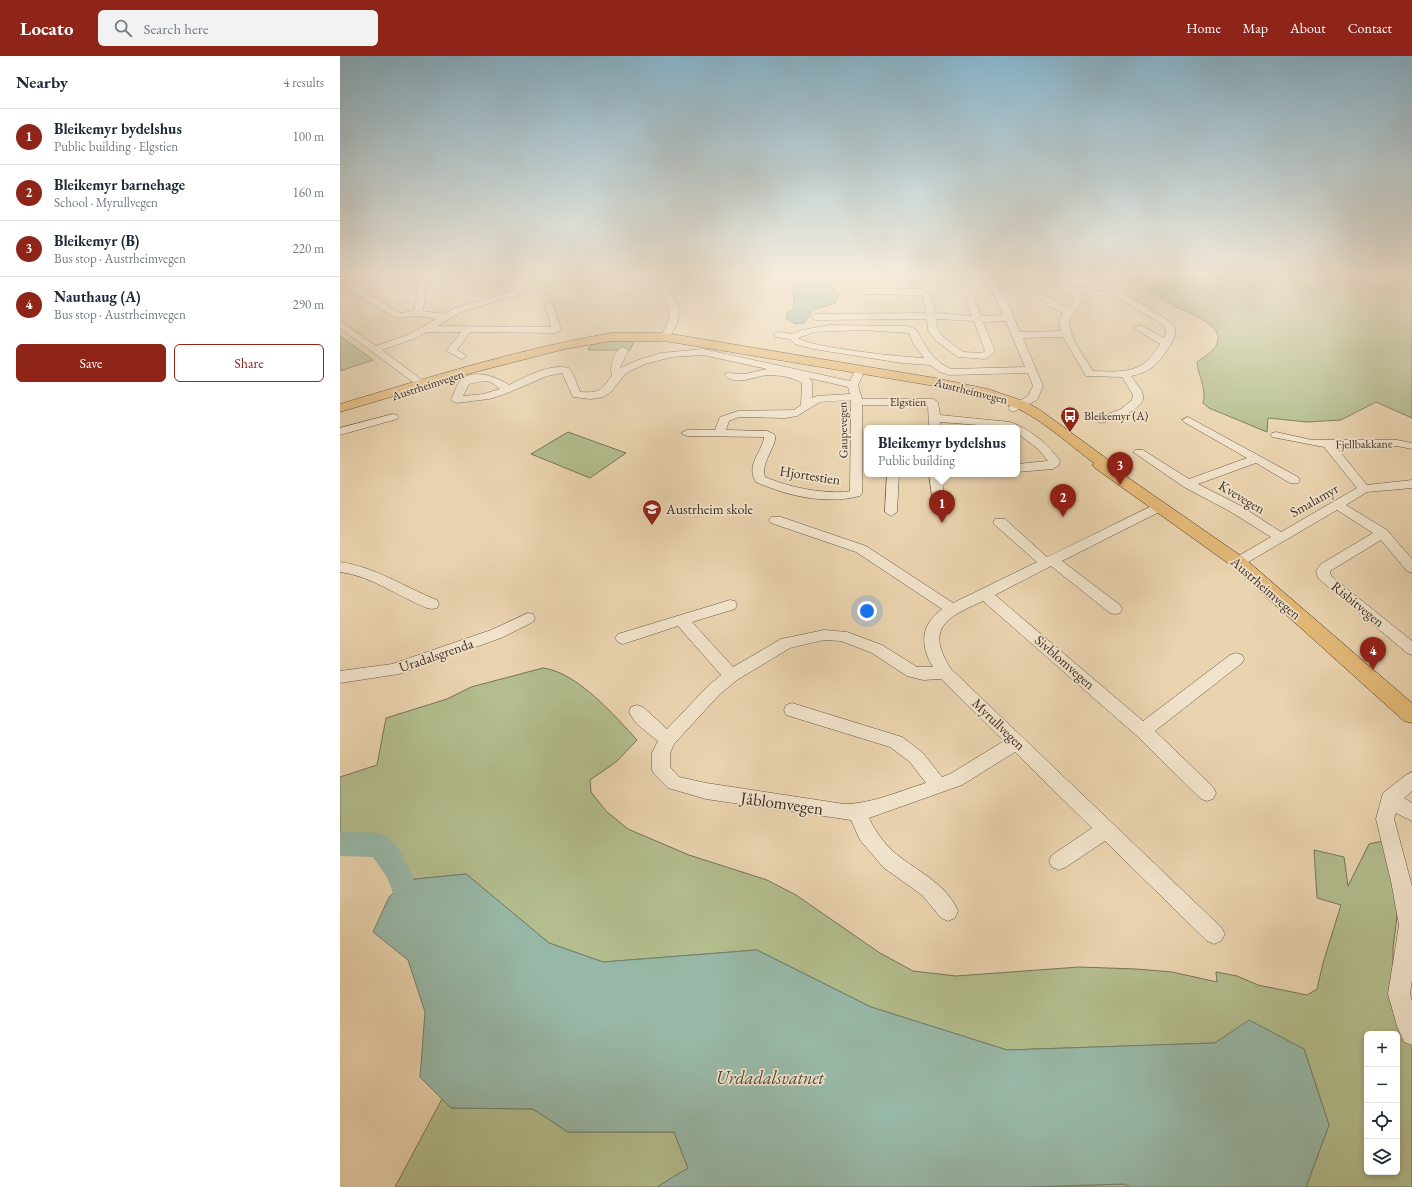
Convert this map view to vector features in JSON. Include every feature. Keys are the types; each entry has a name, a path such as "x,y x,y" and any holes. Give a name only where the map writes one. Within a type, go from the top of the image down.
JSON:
{"main road":[{"name":"Austrheimvegen","path":"340,412 516,357 596,339 639,336 664,337 965,387 1017,407 1039,424 1111,472 1238,562 1412,715"},
{"name":"Austrheimvegen","path":"340,408 423,385"}],"street":[{"path":"348,330 423,385"},
{"path":"376,349 427,330 556,330"},
{"path":"462,356 451,351 467,330"},
{"path":"664,337 668,330"},
{"path":"778,335 793,337 812,330"},
{"path":"909,330 913,331 915,340 942,370 949,372 1032,370"},
{"path":"933,330 938,338 961,355 985,356 990,351 981,330"},
{"path":"1015,330 1038,386 1037,392 1033,398 1017,407"},
{"path":"1065,330 1066,334 1090,374 1125,374 1141,370 1151,364 1171,334 1170,330"},
{"path":"1142,330 1165,343"},
{"path":"1017,335 1066,334"},
{"path":"1130,336 1150,335"},
{"path":"793,337 795,341 799,343 813,346 902,360 934,362"},
{"path":"616,374 615,367 622,350"},
{"path":"508,389 551,371 565,370 568,373 575,392 578,395 600,395 606,390 616,374 653,358 684,352 703,352 853,385"},
{"name":"Gaupevegen","path":"856,493 857,400 853,385 860,370"},
{"path":"730,375 735,377 776,372 804,379 807,382 806,404 808,406"},
{"path":"1101,420 1125,410 1137,402 1139,398 1138,395 1125,374"},
{"path":"720,433 724,419 732,415 785,416 797,413 823,398 857,400"},
{"name":"Elgstien","path":"857,400 934,402 935,423"},
{"path":"340,432 393,417"},
{"path":"1188,420 1294,480"},
{"path":"935,423 1009,425"},
{"path":"1020,430 1042,447 1054,461 1053,465 1020,468"},
{"name":"Hjortestien","path":"687,433 762,434 770,436 770,440 762,453 758,473 760,479 782,488 835,497 849,496 856,493"},
{"path":"1276,435 1312,443 1327,444"},
{"name":"Fjellbakkane","path":"1327,444 1397,443 1412,446"},
{"name":"Fjellbakkane","path":"1327,444 1364,489"},
{"name":"Kvevegen","path":"1139,452 1188,484 1236,509 1280,537"},
{"name":"Kvevegen","path":"1188,484 1256,459"},
{"path":"891,512 893,477"},
{"path":"935,477 939,502"},
{"name":"Smalamyr","path":"1238,562 1364,489 1409,487"},
{"path":"1337,505 1382,533 1412,568"},
{"name":"Myrullvegen","path":"1160,506 985,594 952,609 940,618 934,627 931,645 935,657 945,672 1214,934"},
{"path":"776,520 861,549 952,609"},
{"path":"1000,522 1049,561 1115,609"},
{"name":"Risbitvegen","path":"1382,533 1326,567 1323,572 1325,578 1412,649"},
{"path":"340,567 351,568 373,574 419,600 432,604"},
{"name":"Sivblomvegen","path":"985,594 1143,731 1207,793"},
{"path":"623,638 730,605"},
{"name":"Uradalsgrenda","path":"340,677 393,670 496,634 528,618"},
{"path":"680,620 731,676"},
{"name":"Jåblomvegen","path":"945,672 922,674 913,672 877,649 858,640 842,636 824,635 786,643 731,676 714,690 668,739 661,753 661,770 674,783 737,796 857,812 871,809 956,780 1018,742"},
{"path":"1143,731 1236,659"},
{"path":"792,710 896,742 916,757 939,786"},
{"path":"637,712 644,721 668,739"},
{"path":"1412,780 1390,799 1385,819 1401,881 1409,925 1399,994 1408,1026 1412,1034"},
{"path":"1390,799 1412,813"},
{"path":"857,812 867,834 891,862 929,888 948,911"},
{"path":"1060,862 1106,830"}],"green space":[{"path":"1214,330 1412,330 1412,418 1376,402 1341,420 1307,422 1268,418 1267,432 1209,408 1203,403 1204,392 1197,362 1212,351 1217,342 1217,334"},
{"path":"340,336 373,360 340,371"},
{"path":"631,336 634,341 630,350 588,350 595,338"},
{"path":"568,432 626,453 590,478 531,454"},
{"path":"543,668 556,671 569,678 594,696 637,740 616,762 590,780 591,792 606,811 628,829 689,855 767,880 796,895 880,953 913,971 956,976 1079,967 1136,969 1172,972 1217,982 1216,972 1237,976 1258,985 1307,995 1317,989 1323,963 1341,905 1317,898 1314,850 1344,857 1348,886 1369,844 1392,839 1400,892 1393,948 1393,982 1412,1036 1412,1187 1306,1187 1329,1125 1304,1049 1249,1021 1215,1043 1007,1050 871,1007 757,950 603,962 549,943 466,874 406,880 402,884 398,872 380,845 340,844 340,777 377,765 386,718 447,699 471,687"},
{"path":"442,1099 451,1108 533,1109 568,1132 674,1132 688,1168 657,1187 395,1187"},
{"path":"1125,1184 1130,1187 1026,1187"}],"water":[{"name":"Urdadalsvatnet","path":"466,874 549,943 603,962 757,950 871,1007 1007,1050 1215,1043 1249,1020 1304,1049 1329,1125 1306,1187 1130,1187 1125,1184 1026,1187 657,1187 688,1168 674,1132 568,1132 533,1109 451,1108 420,1077 425,1012 408,960 373,932 389,897 406,880"}],"waterway":[{"path":"340,844 380,845 398,872 402,884"}],"place":[{"name":"Bleikemyr (A)","path":"1070,433"},
{"name":"Bleikemyr (B)","path":"1120,485"},
{"name":"Bleikemyr barnehage","path":"1063,517"},
{"name":"Bleikemyr bydelshus","path":"942,523"},
{"name":"Austrheim skole","path":"652,526"},
{"name":"Nauthaug (A)","path":"1373,670"}]}
